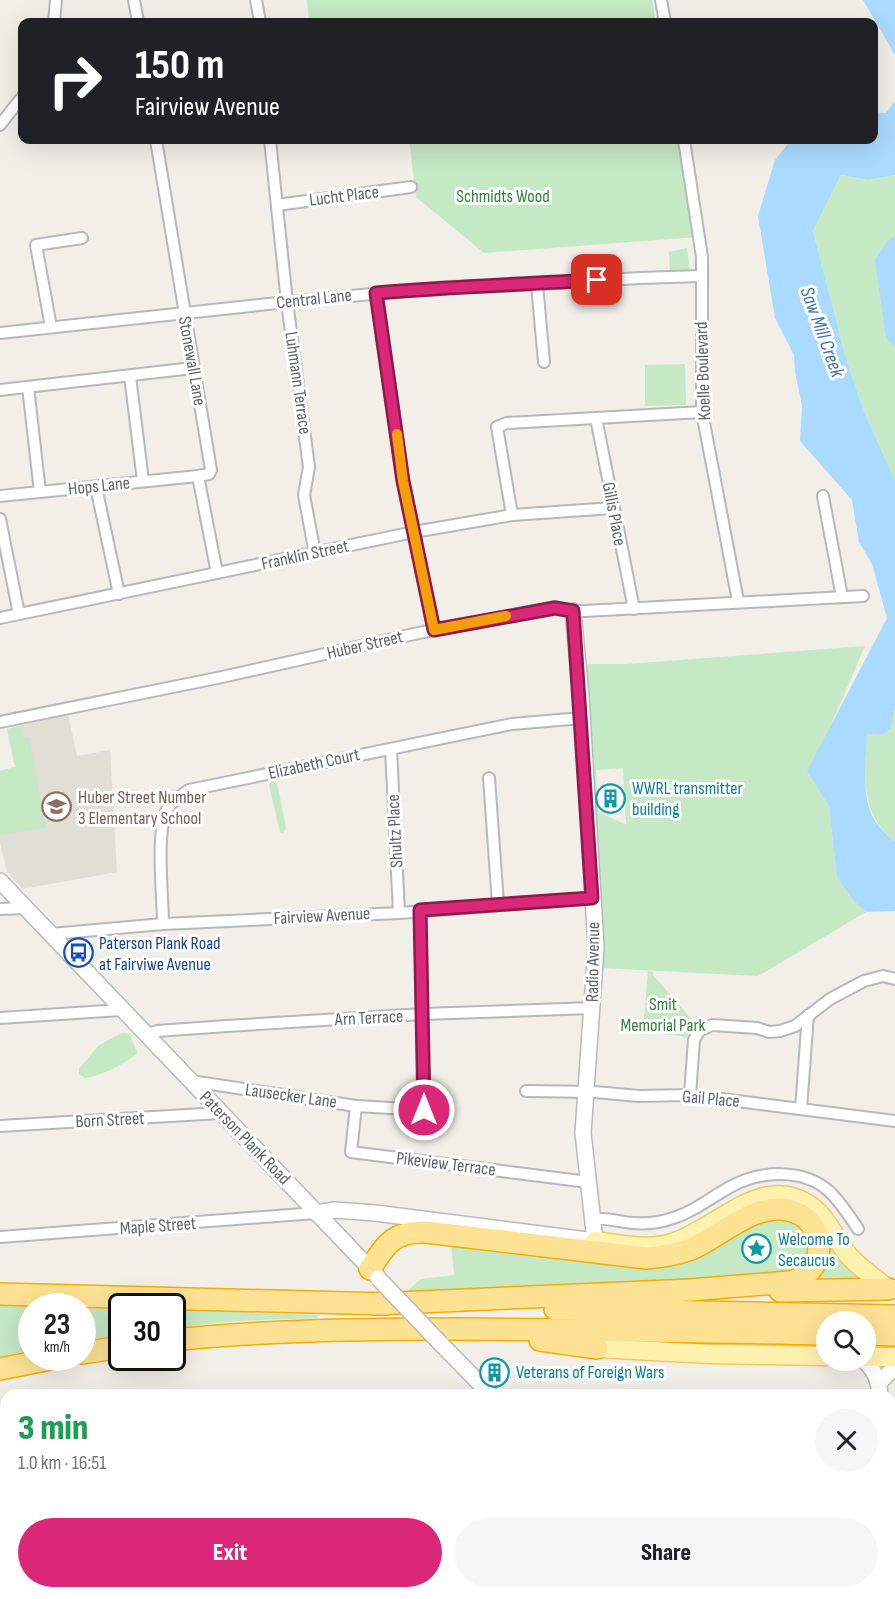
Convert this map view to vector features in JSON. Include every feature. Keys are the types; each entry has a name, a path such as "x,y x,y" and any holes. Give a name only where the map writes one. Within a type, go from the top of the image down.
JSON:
{"highway":[{"path":"374,1274 391,1240 411,1232 633,1258 658,1257 690,1249 753,1214 780,1209 796,1213 808,1221 816,1232 819,1246 817,1259 807,1274 796,1280 690,1290 374,1304"},
{"path":"690,1290 739,1292 891,1289"},
{"path":"0,1294 493,1309 889,1315"},
{"path":"186,1339 311,1329 549,1328 816,1334"},
{"path":"465,1329 597,1348"},
{"path":"876,1334 895,1335"},
{"path":"0,1369 18,1365"}],"main road":[{"path":"595,1241 638,1246 665,1245 696,1233 754,1200 770,1197 796,1198 815,1209 849,1256 891,1289"},
{"path":"597,1348 710,1354 816,1356"},
{"path":"876,1357 895,1358"}],"street":[{"path":"54,18 56,0"},
{"path":"134,0 137,18"},
{"path":"256,0 259,18"},
{"path":"661,0 664,18"},
{"path":"0,124 18,102"},
{"name":"Stonewall Lane","path":"157,144 211,470 209,474 198,476"},
{"name":"Luhmann Terrace","path":"270,144 287,302 309,467 304,495 315,554"},
{"name":"Koelle Boulevard","path":"685,144 702,257 702,412 738,602"},
{"name":"Lucht Place","path":"277,205 411,187"},
{"path":"51,327 36,245 82,238"},
{"name":"Central Lane","path":"0,333 447,287 537,285 701,276"},
{"path":"537,285 544,362"},
{"path":"376,293 403,481 434,630"},
{"path":"0,390 193,368"},
{"path":"130,376 143,481"},
{"path":"28,387 40,492"},
{"path":"512,514 497,427 507,423 702,412"},
{"name":"Gillis Place","path":"596,418 634,609"},
{"path":"198,476 217,573"},
{"name":"Hops Lane","path":"0,496 198,476"},
{"path":"96,487 118,594"},
{"path":"823,496 842,597"},
{"name":"Franklin Street","path":"0,618 414,532 512,514 613,508"},
{"path":"0,519 19,614"},
{"name":"Huber Street","path":"0,722 222,677 434,630 555,608 573,611 634,609 862,596"},
{"name":"Radio Avenue","path":"573,611 582,718 596,960 583,1133 595,1241"},
{"name":"Elizabeth Court","path":"163,924 161,837 163,821 168,807 189,790 512,724 582,718"},
{"name":"Shultz Place","path":"391,749 399,913"},
{"path":"489,778 498,904"},
{"name":"Paterson Plank Road","path":"0,881 485,1389"},
{"name":"Fairview Avenue","path":"51,934 163,924 399,913 592,898"},
{"path":"0,909 25,908"},
{"path":"420,910 423,1014"},
{"path":"690,1095 695,1037 702,1029 712,1026 757,1028 769,1032 780,1031 795,1026 830,999 864,981 883,976 895,979"},
{"name":"Arn Terrace","path":"146,1035 157,1031 423,1014 592,1008"},
{"path":"0,1018 121,1010"},
{"name":"Lausecker Lane","path":"190,1081 356,1106 424,1110 423,1014"},
{"path":"801,1109 808,1015"},
{"name":"Gail Place","path":"526,1091 639,1096 690,1095 895,1121"},
{"name":"Pikeview Terrace","path":"356,1106 351,1152 588,1182"},
{"name":"Born Street","path":"0,1126 221,1113"},
{"path":"592,1219 602,1217 645,1223 668,1220 684,1215 741,1182 768,1175 785,1174 807,1179 829,1191 858,1229"},
{"path":"316,1213 335,1210 375,1213 595,1241"},
{"name":"Maple Street","path":"0,1237 316,1213"},
{"path":"879,1389 895,1367"},
{"path":"872,1371 879,1389"}],"shaded area":[{"name":"Huber Street Number 3 Elementary School","path":"68,714 77,756 110,750 117,872 23,889 7,872 0,843 0,771 15,767 7,729"}],"green space":[{"path":"307,0 652,0 655,18 309,18"},
{"name":"Schmidts Wood","path":"409,144 679,144 697,237 484,253 416,197"},
{"path":"841,175 868,180 895,175 895,235 887,242 895,345 895,480 864,412 845,355 813,231"},
{"path":"687,248 690,270 670,272 669,252"},
{"path":"685,364 686,405 645,406 645,365"},
{"path":"865,646 831,725 808,771 829,806 837,878 853,900 866,912 758,976 602,968 601,906 585,664 627,664","holes":["623,768 626,824 598,812 596,770"]},
{"path":"895,704 895,841 875,819 867,793 865,764 867,734 882,735 891,728"},
{"path":"21,726 23,737 29,737 46,827 0,835 0,771 15,767 7,729"},
{"path":"272,781 276,781 278,787 286,829 283,833 280,832 269,785"},
{"name":"Smit Memorial Park","path":"648,971 654,972 653,975 695,1023 690,1028 687,1037 643,1031"},
{"path":"122,1033 130,1034 137,1053 98,1075 85,1078 79,1074 79,1069 99,1045"},
{"path":"786,1215 811,1233 811,1261 790,1277 413,1295 408,1290 421,1279 454,1275 451,1242 570,1256"},
{"path":"822,1233 864,1279 795,1285"},
{"path":"0,1305 18,1305 18,1353 0,1357"},
{"path":"96,1308 108,1309 108,1337 96,1338"},
{"path":"186,1310 318,1315 317,1318 235,1321 186,1327"}],"water":[{"path":"863,0 895,0 895,55 878,26 878,18 873,18"},
{"name":"Saw Mill Creek","path":"895,101 895,175 868,180 841,175 813,231 845,355 864,412 895,480 895,704 891,728 882,735 867,734 865,772 867,800 873,818 879,827 895,841 895,911 866,912 853,900 837,878 829,806 807,771 887,618 872,564 859,542 852,500 800,441 802,406 794,355 775,318 758,216 775,160 788,144 878,144 878,112 886,113"},
{"path":"895,235 895,345 886,338 875,260 887,242"}],"slow traffic":[{"path":"397,434 403,481 434,630 506,616"}],"place":[{"name":"WWRL transmitter building","path":"611,798"},
{"name":"Huber Street Number 3 Elementary School","path":"57,807"},
{"name":"Paterson Plank Road at Fairviwe Avenue","path":"78,953"},
{"name":"Welcome To Secaucus","path":"757,1249"},
{"name":"Veterans of Foreign Wars","path":"495,1372"}],"route":[{"path":"424,1110 420,910 592,898 583,741 573,611 555,608 538,610 434,630 403,481 376,293 447,287 537,285 597,280"}]}
